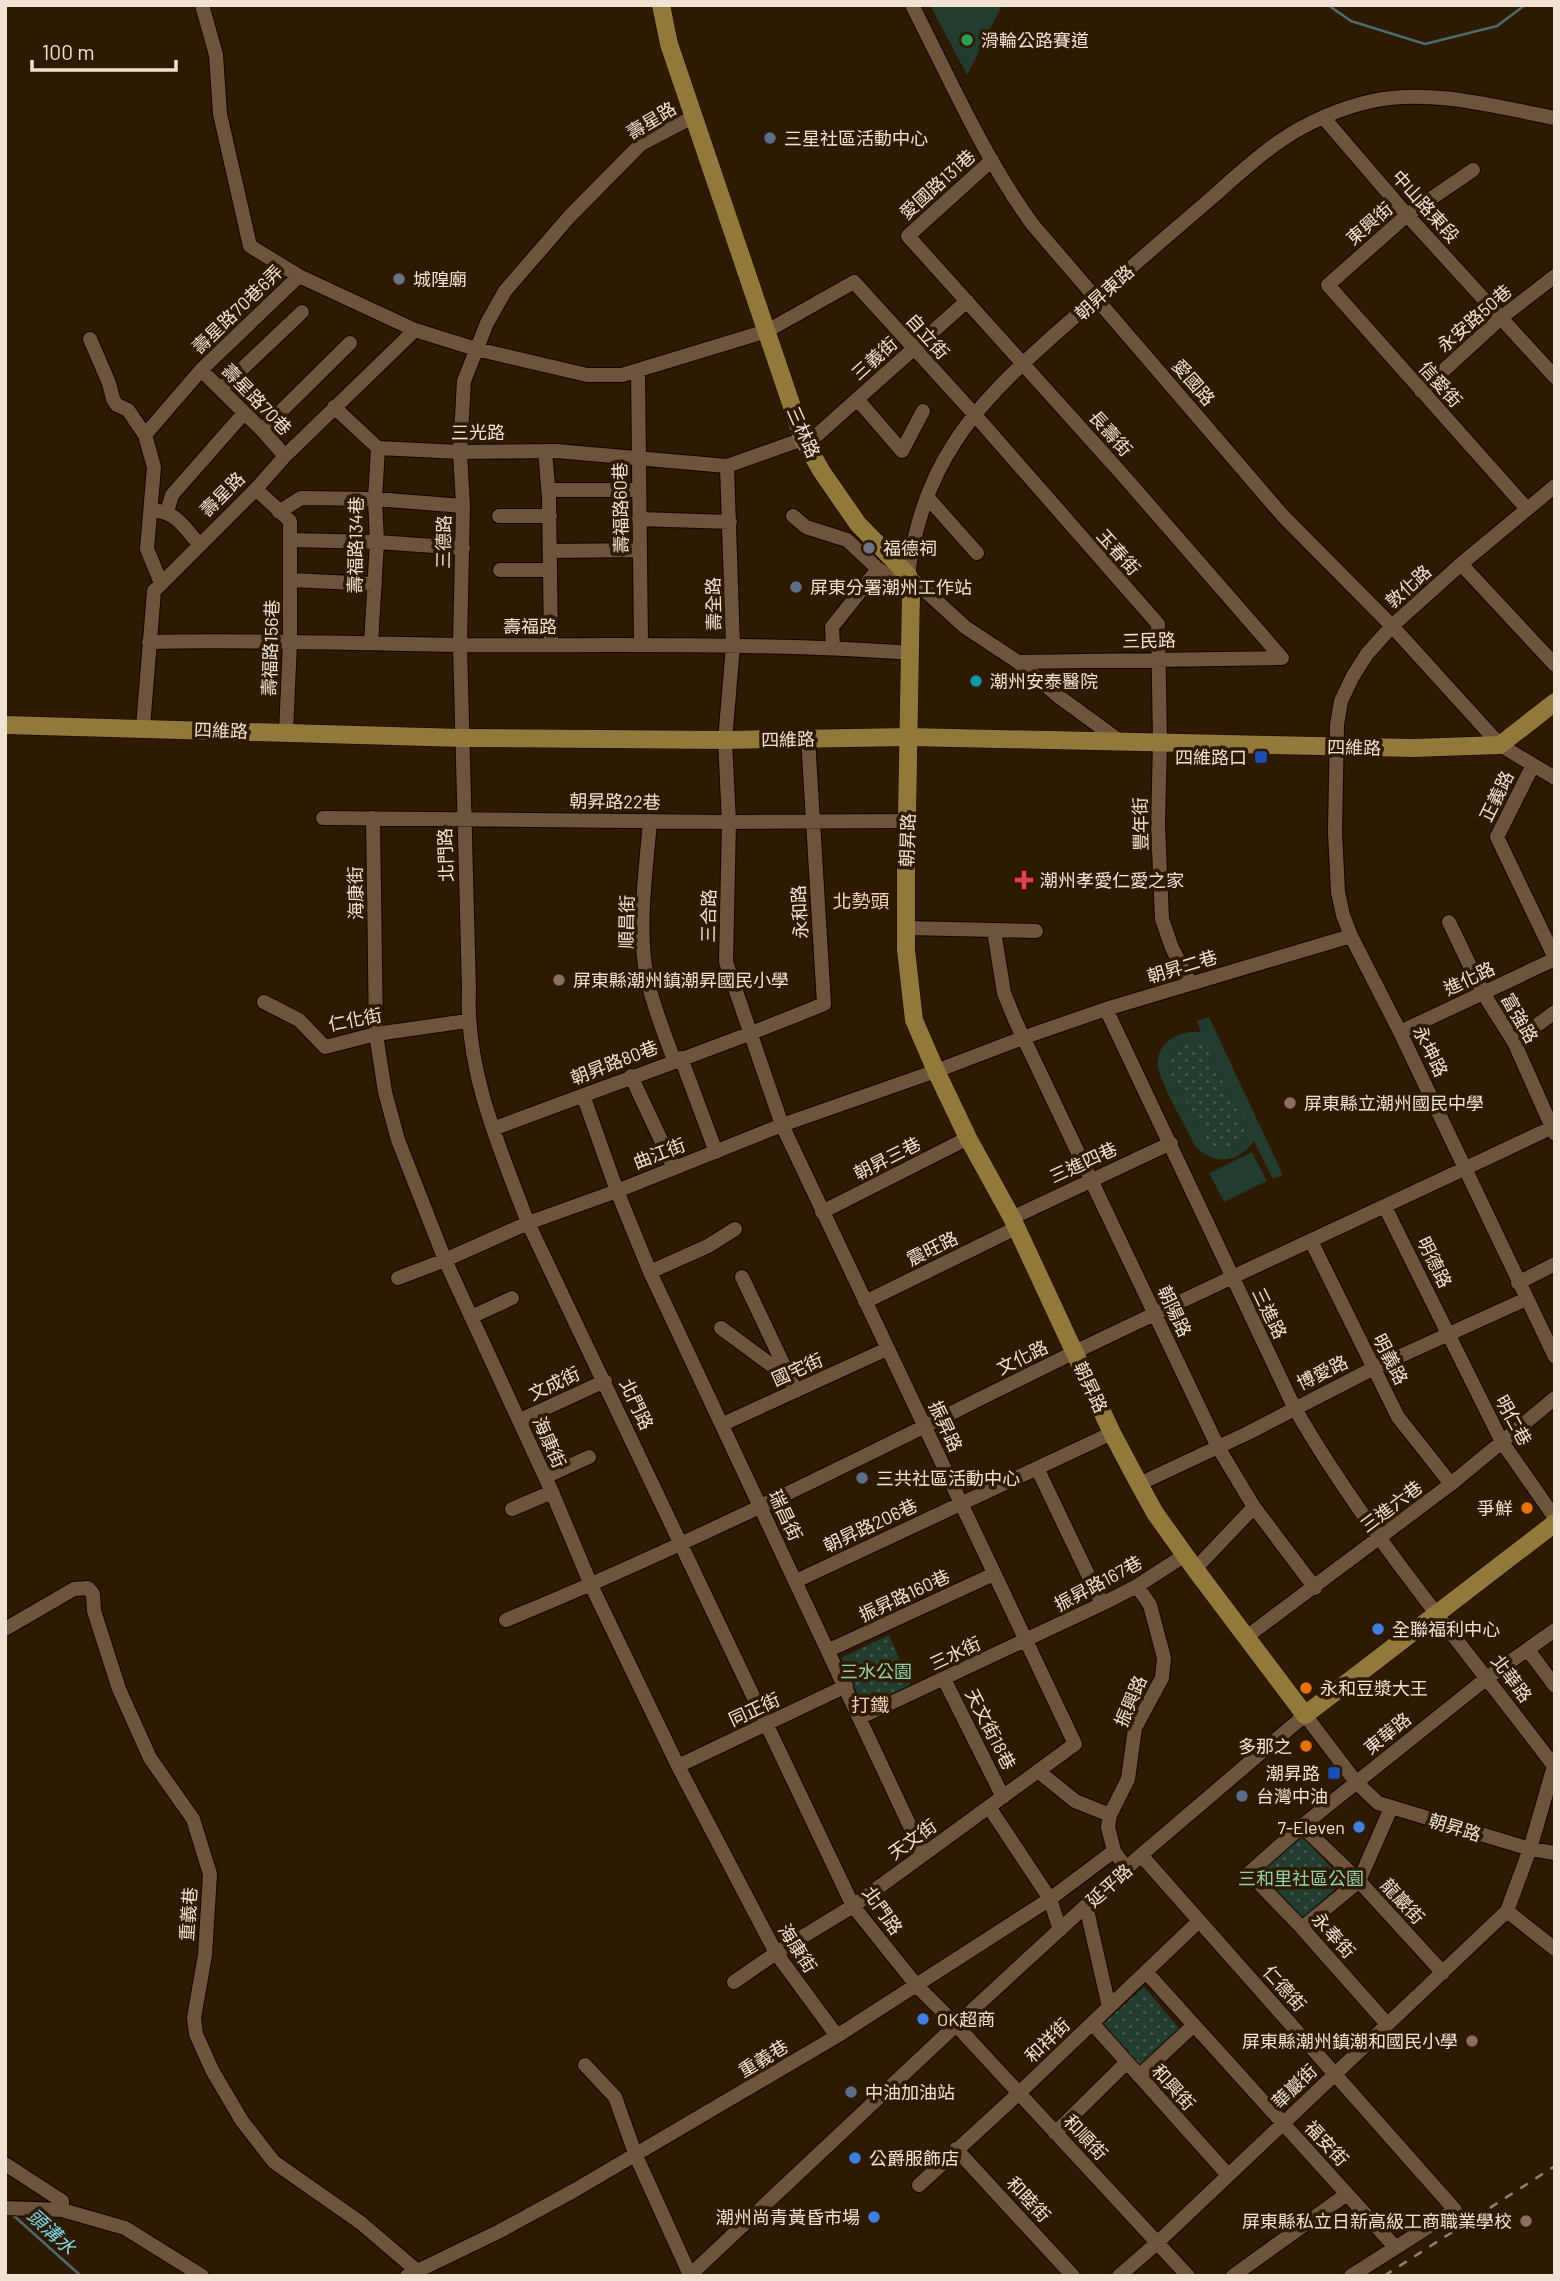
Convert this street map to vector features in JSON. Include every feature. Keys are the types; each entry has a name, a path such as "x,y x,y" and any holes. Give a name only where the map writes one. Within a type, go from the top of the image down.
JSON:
{"main road":[{"name":"三林路","path":"661,5 669,44 695,116 741,262 805,442 858,524 909,584"},
{"name":"朝昇東路","path":"909,584 909,737"},
{"path":"1500,745 1555,702"},
{"name":"四維路","path":"5,725 463,738 725,740 909,737 1335,747 1500,745"},
{"name":"朝昇路","path":"909,737 907,928 909,986 914,1020 968,1138 1014,1223 1112,1433 1139,1484 1190,1562 1304,1715"},
{"name":"延平路","path":"1304,1715 1555,1521"}],"street":[{"path":"202,5 216,55 220,114 250,246 299,276 415,330 476,349 587,375 622,375 767,331"},
{"name":"愛國路","path":"912,5 992,160 1014,199 1033,225 1283,516 1392,626 1500,745 1555,778"},
{"name":"朝昇東路","path":"909,584 912,541 928,498 944,459 975,415 1023,365 1096,299 1282,139 1323,117 1373,100 1413,97 1459,101 1555,118"},
{"name":"壽星路","path":"569,217 641,144 695,116"},
{"name":"中山路東段","path":"1323,117 1407,215 1555,377"},
{"name":"愛國路131巷","path":"908,236 992,160"},
{"name":"東興街","path":"1328,285 1407,215 1473,170"},
{"name":"三德路","path":"463,738 460,645 463,506 460,452 464,381 487,323 505,291 569,217"},
{"name":"長壽街","path":"908,236 1282,658"},
{"name":"壽星路70巷6弄","path":"145,435 201,370 299,276"},
{"name":"永安路50巷","path":"1421,391 1502,317 1555,276"},
{"name":"自立街","path":"767,331 854,282 975,415"},
{"name":"信愛街","path":"1328,285 1527,509"},
{"name":"三義街","path":"805,442 967,301"},
{"path":"222,388 302,312"},
{"name":"壽星路","path":"144,727 154,592 285,456 415,330"},
{"path":"90,339 113,399 117,405 128,410 145,435 154,467 147,549 161,583"},
{"path":"262,430 350,343"},
{"name":"壽星路70巷","path":"201,370 222,388 285,456"},
{"name":"壽福路60巷","path":"638,371 642,645"},
{"path":"857,399 902,451 923,411"},
{"path":"334,407 378,448"},
{"path":"167,512 172,495 244,413"},
{"name":"玉春街","path":"975,415 1158,624 1160,742"},
{"path":"639,458 727,466 805,442"},
{"name":"三光路","path":"378,448 460,452 545,451 639,458"},
{"name":"壽福路134巷","path":"371,643 377,542 374,499 378,448"},
{"path":"545,451 550,516 551,645"},
{"name":"壽全路","path":"725,740 733,646 727,466"},
{"name":"敦化路","path":"1335,747 1341,701 1367,654 1392,626 1461,564 1555,486"},
{"path":"256,489 290,521 292,540 463,548"},
{"path":"549,490 639,490"},
{"path":"279,512 301,498 374,499 463,506"},
{"path":"928,498 977,553"},
{"path":"150,511 167,512 175,517 199,544"},
{"path":"499,516 550,516"},
{"path":"793,516 806,527 848,540 878,569 909,584"},
{"path":"639,519 730,522"},
{"path":"848,540 858,524"},
{"name":"壽福路156巷","path":"286,732 292,540"},
{"path":"550,551 640,550"},
{"path":"1461,564 1555,665"},
{"path":"832,647 832,627 878,569"},
{"path":"500,570 550,570"},
{"path":"290,573 375,584"},
{"name":"三林路","path":"909,584 965,627 1018,662 1058,696 1121,742"},
{"name":"壽福路","path":"149,642 217,640 460,645 832,647 911,653"},
{"name":"三民路","path":"1018,662 1282,658"},
{"name":"北門路","path":"463,738 469,990 467,1021 493,1129 528,1223 853,1906 917,1986 956,2025"},
{"name":"永和路","path":"750,1034 824,1004 808,738"},
{"name":"三合路","path":"725,740 729,822 726,962 782,1125"},
{"name":"豐年街","path":"1160,742 1158,825 1163,919 1172,948 1190,983"},
{"name":"永坤路","path":"1335,747 1335,832 1338,892 1343,915 1555,1357"},
{"name":"正義路","path":"1533,765 1497,837 1555,959"},
{"name":"朝昇路22巷","path":"323,818 907,821"},
{"name":"海康街","path":"373,818 376,1034 385,1092 398,1140 445,1260 520,1420 591,1585 678,1766 776,1953 837,2036"},
{"name":"順昌街","path":"649,821 643,919 645,960 655,1006 716,1152"},
{"name":"富強路","path":"1449,922 1483,993 1514,1042 1554,1129"},
{"path":"907,928 1036,931"},
{"path":"994,931 1004,992 1025,1037"},
{"name":"朝昇二巷","path":"936,1071 1106,1009 1351,936"},
{"name":"進化路","path":"1400,1032 1555,959"},
{"name":"仁化街","path":"264,1002 299,1020 325,1047 376,1034 467,1021"},
{"name":"三進路","path":"1106,1009 1294,1407 1336,1478 1436,1612"},
{"path":"1514,1042 1555,1012"},
{"name":"朝昇路80巷","path":"493,1129 750,1034"},
{"name":"朝陽路","path":"1025,1037 1218,1447 1254,1507 1314,1588"},
{"name":"曲江街","path":"398,1278 528,1223 617,1191 782,1125 936,1071"},
{"path":"631,1076 674,1168"},
{"name":"瑞昌街","path":"583,1095 617,1191 650,1272 830,1650 923,1854"},
{"name":"振昇路","path":"782,1125 1075,1744"},
{"name":"文化路","path":"506,1620 591,1585 1232,1277 1554,1129"},
{"name":"朝昇三巷","path":"822,1212 968,1138"},
{"name":"三進四巷","path":"1014,1223 1092,1178 1171,1143"},
{"name":"明德路","path":"1385,1207 1449,1335"},
{"name":"震旺路","path":"865,1302 1014,1223"},
{"path":"650,1272 708,1246 736,1229"},
{"name":"明義路","path":"1311,1241 1398,1417 1451,1484"},
{"path":"1518,1283 1555,1264"},
{"path":"742,1277 793,1385"},
{"path":"471,1317 512,1298"},
{"name":"博愛路","path":"1139,1484 1374,1368 1526,1299"},
{"path":"721,1328 793,1385"},
{"name":"明仁巷","path":"1449,1335 1502,1442 1555,1521"},
{"name":"國宅街","path":"723,1424 793,1385 887,1349"},
{"name":"文成街","path":"520,1420 605,1381"},
{"name":"三進六巷","path":"1245,1638 1451,1484 1555,1398"},
{"name":"朝昇路206巷","path":"796,1581 1038,1470 1112,1433"},
{"path":"545,1477 589,1457"},
{"path":"1038,1470 1102,1604"},
{"path":"512,1509 552,1492"},
{"name":"振昇路167巷","path":"1026,1641 1190,1562 1254,1507"},
{"name":"振昇路160巷","path":"830,1650 994,1573"},
{"name":"振興路","path":"1110,1815 1128,1779 1135,1728 1161,1678 1164,1658 1150,1605 1137,1586"},
{"name":"重義巷","path":"5,1629 74,1589 88,1588 93,1594 94,1611 119,1689 150,1758 193,1819 210,1874 205,1955 194,2018 196,2034 212,2070 243,2121 274,2162 361,2223 412,2273 500,2231 636,2156 837,2036 1050,1899 1114,1852"},
{"name":"北華路","path":"1436,1612 1555,1766 1530,1849"},
{"name":"東華路","path":"1250,1873 1302,1826 1487,1678 1553,1635"},
{"name":"三水街","path":"861,1717 1026,1641"},
{"path":"1528,1650 1555,1686"},
{"name":"天文街18巷","path":"944,1679 1003,1797"},
{"name":"同正街","path":"678,1766 846,1686"},
{"name":"朝昇路","path":"1304,1715 1356,1783 1378,1803 1530,1849 1555,1853"},
{"name":"延平路","path":"690,2275 1086,1906 1304,1715"},
{"name":"天文街","path":"734,1982 853,1906 1075,1744"},
{"path":"1038,1771 1075,1801 1110,1815 1108,1827 1114,1852 1127,1869"},
{"path":"989,1807 1050,1899 1060,1930"},
{"path":"1302,1928 1359,1881 1391,1808"},
{"name":"龍巖街","path":"1302,1826 1359,1881 1443,1973"},
{"name":"華巖街","path":"1119,2276 1507,1911 1530,1849"},
{"name":"仁德街","path":"1141,1856 1455,2210 1395,2247"},
{"name":"永奉街","path":"1250,1873 1387,2024"},
{"path":"1086,1906 1108,2007"},
{"path":"1507,1911 1555,1948"},
{"name":"和祥街","path":"919,2185 1199,1921"},
{"name":"福安街","path":"1146,1972 1395,2247"},
{"name":"和興街","path":"1092,2024 1228,2175"},
{"name":"和順街","path":"956,2025 1188,2276"},
{"path":"1139,2076 1194,2025"},
{"path":"1055,2133 1126,2063"},
{"path":"585,2065 615,2097 636,2156 690,2275"},
{"name":"和睦街","path":"956,2149 1073,2276"},
{"path":"5,2164 62,2201 62,2210"},
{"path":"1233,2276 1347,2194"},
{"path":"5,2208 62,2210 125,2228 202,2276"},
{"path":"1350,2276 1395,2247"}],"green space":[{"name":"滑輪公路賽道","path":"930,5 1002,5 967,75"},
{"path":"1209,1017 1283,1175 1273,1179 1254,1141 1241,1154 1226,1159 1210,1157 1195,1146 1168,1093 1158,1065 1162,1048 1167,1042 1183,1034 1201,1032 1197,1021","holes":["1192,1041 1199,1042 1208,1051 1245,1126 1243,1139 1234,1147 1221,1148 1208,1143 1170,1072 1170,1061 1177,1048"]},
{"path":"1192,1041 1199,1042 1208,1051 1245,1126 1243,1139 1234,1147 1221,1148 1208,1143 1170,1072 1170,1061 1174,1052"},
{"path":"1252,1152 1267,1181 1224,1202 1209,1173"},
{"name":"三水公園","path":"889,1635 911,1685 864,1708 841,1658"},
{"name":"三和里社區公園","path":"1301,1835 1344,1881 1301,1921 1258,1875"},
{"path":"1144,1987 1181,2030 1139,2067 1102,2025"}],"waterway":[{"path":"1328,5 1351,21 1425,44 1497,26 1525,5"},
{"name":"頭溝水","path":"13,2215 81,2276"}],"railway":[{"path":"1384,2276 1555,2166"}],"place":[{"name":"滑輪公路賽道","path":"967,40"},
{"name":"三星社區活動中心","path":"770,138"},
{"name":"城隍廟","path":"399,279"},
{"name":"福德祠","path":"869,548"},
{"name":"屏東分署潮州工作站","path":"796,587"},
{"name":"潮州安泰醫院","path":"976,681"},
{"name":"四維路口","path":"1261,757"},
{"name":"潮州孝愛仁愛之家","path":"1024,880"},
{"name":"屏東縣潮州鎮潮昇國民小學","path":"559,980"},
{"name":"屏東縣立潮州國民中學","path":"1290,1103"},
{"name":"三共社區活動中心","path":"862,1478"},
{"name":"爭鮮","path":"1527,1508"},
{"name":"全聯福利中心","path":"1378,1629"},
{"name":"永和豆漿大王","path":"1306,1688"},
{"name":"多那之","path":"1306,1746"},
{"name":"潮昇路","path":"1334,1773"},
{"name":"台灣中油","path":"1242,1796"},
{"name":"7-Eleven","path":"1359,1827"},
{"name":"OK超商","path":"923,2019"},
{"name":"屏東縣潮州鎮潮和國民小學","path":"1472,2041"},
{"name":"中油加油站","path":"851,2092"},
{"name":"公爵服飾店","path":"855,2158"},
{"name":"潮州尚青黃昏市場","path":"874,2217"},
{"name":"屏東縣私立日新高級工商職業學校","path":"1526,2221"}],"district":[{"name":"北勢頭","path":"861,900"},
{"name":"打鐵","path":"870,1704"}]}
